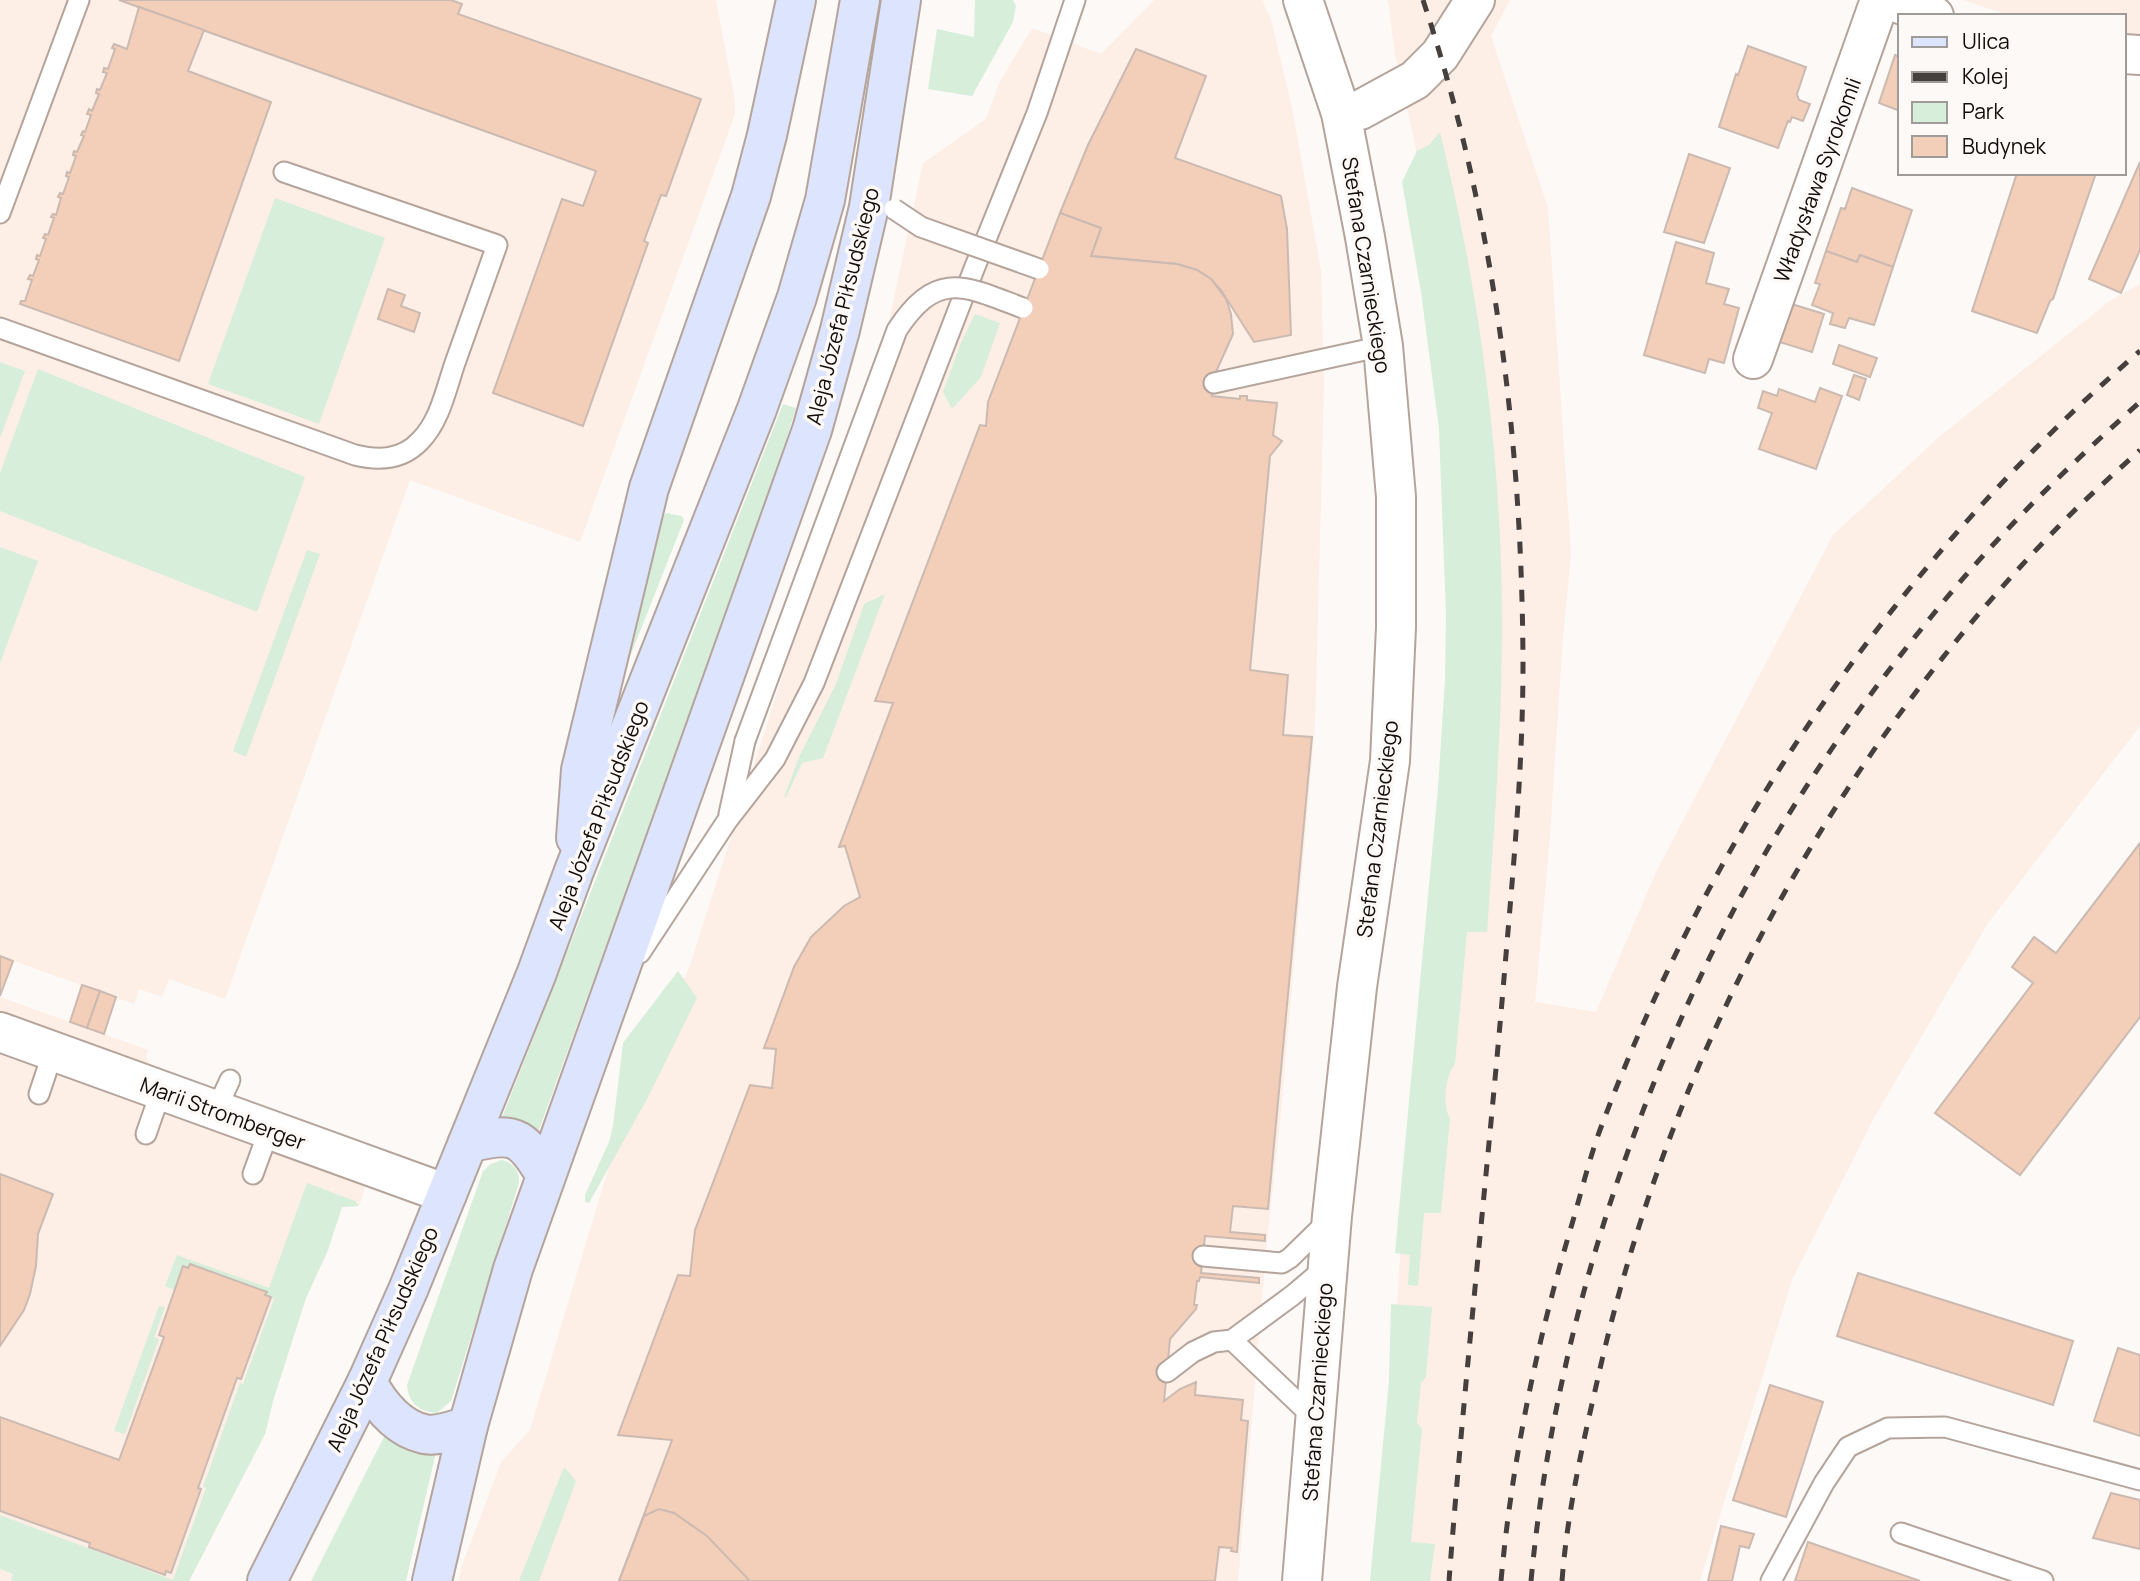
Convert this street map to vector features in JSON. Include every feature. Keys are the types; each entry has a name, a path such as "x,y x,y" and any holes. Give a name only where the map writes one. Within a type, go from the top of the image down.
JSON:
{"main road":[{"path":"574,872 581,770 649,488 751,196 796,0"},
{"name":"Aleja Józefa Piłsudskiego","path":"432,1581 468,1426 513,1269 812,430 840,330 883,198 900,10"},
{"name":"Aleja Józefa Piłsudskiego","path":"267,1581 367,1382 408,1290 536,975 574,872 757,410 797,297 825,200 858,12"},
{"path":"468,1143 496,1136 510,1138 529,1148 545,1174"},
{"path":"367,1382 375,1397 392,1417 408,1427 425,1434 442,1433 468,1426"}],"street":[{"name":"Stefana Czarnieckiego","path":"1302,1581 1332,1216 1357,987 1390,761 1396,627 1396,497 1383,346 1341,113 1303,0"},
{"path":"1341,113 1360,110 1415,80 1440,55 1475,0"},
{"name":"Władysława Syrokomli","path":"1753,359 1880,0"},
{"path":"1889,0 1928,14"},
{"name":"Marii Stromberger","path":"0,1032 447,1194"}],"lane":[{"path":"0,213 79,0"},
{"path":"608,1001 727,821 775,759 814,683 1037,113 1075,0"},
{"path":"0,328 371,460 387,459 404,453 419,443 436,416 497,245 284,172"},
{"path":"883,198 922,227 1039,269"},
{"path":"727,821 745,741 897,330 912,308 928,295 948,288 980,292 1023,309"},
{"path":"1214,383 1383,346"},
{"path":"38,1094 53,1052"},
{"path":"146,1134 161,1091"},
{"path":"253,1174 269,1130"},
{"path":"1203,1256 1282,1263 1332,1216"},
{"path":"1167,1372 1193,1352 1214,1342 1232,1340 1293,1296 1327,1267"},
{"path":"1232,1340 1316,1420"},
{"path":"1771,1581 1824,1483 1848,1447 1888,1428 1945,1427 2140,1480"},
{"path":"1901,1533 2043,1581"}],"shaded area":[{"path":"0,0 716,0 735,101 735,114 580,542 410,480 225,999 169,979 162,997 139,989 134,1004 0,956"},
{"path":"1154,0 1262,0 1271,19 1292,108 1321,270 1324,386 1315,725 1238,1581 459,1581 461,1568 501,1462 530,1430 607,1173 691,962 875,386 923,163 986,119 999,83 1032,28 1101,54"},
{"path":"1388,0 1510,0 1491,36 1548,208 1571,554 1535,1002 1596,1012 1656,872 1833,535 1939,437 2111,300 2140,284 2140,726 1988,923 1875,1116 1792,1280 1700,1581 1380,1581 1400,1258 1426,981 1456,552 1429,240 1415,144 1395,54"},
{"path":"1963,0 2140,0 2140,36 2126,34 2126,14 2005,14"},
{"path":"0,997 148,1050 146,1057 152,1068 377,1152 359,1206 342,1207 328,1250 306,1298 265,1434 189,1581 0,1581"}],"green space":[{"path":"975,0 1013,0 1016,6 1013,22 972,96 928,89 937,29 974,37"},
{"path":"1440,132 1467,254 1486,377 1498,501 1502,664 1487,932 1467,932 1455,1064 1446,1091 1446,1106 1450,1119 1441,1213 1424,1213 1418,1286 1408,1285 1410,1255 1395,1253 1438,788 1446,615 1439,429 1421,292 1402,182 1417,151 1429,145"},
{"path":"275,198 385,238 319,424 208,384"},
{"path":"975,314 1000,323 981,377 952,409 943,392 960,345"},
{"path":"0,362 25,371 0,438"},
{"path":"38,369 305,477 257,612 0,511 0,473"},
{"path":"783,404 796,408 759,526 536,1138 499,1125"},
{"path":"666,513 682,516 684,520 626,667 624,664"},
{"path":"0,547 38,561 0,663"},
{"path":"307,550 320,554 246,757 233,751"},
{"path":"885,594 823,758 802,763 784,797 800,755 836,684 864,604"},
{"path":"678,971 697,998 647,1099 589,1203 585,1202 585,1195 609,1142 613,1126 623,1043"},
{"path":"501,1160 515,1168 519,1183 451,1401 437,1413 425,1411 412,1402 407,1385 483,1171"},
{"path":"307,1183 355,1201 359,1206 342,1207 328,1250 306,1298 265,1434 189,1581 11,1581 13,1574 0,1569 0,1515 173,1580 240,1383 243,1384 274,1299 265,1295 267,1292 190,1264 188,1268 183,1266 175,1290 165,1286 177,1255 269,1288"},
{"path":"1391,1304 1432,1307 1426,1377 1421,1383 1417,1423 1422,1429 1411,1542 1435,1544 1430,1581 1370,1581 1389,1381"},
{"path":"159,1306 165,1307 154,1337 159,1339 125,1434 114,1431"},
{"path":"387,1431 403,1447 421,1450 437,1448 406,1581 311,1581"},
{"path":"564,1467 576,1481 539,1581 519,1581"}],"building":[{"path":"119,0 451,0 462,4 458,14 701,99 666,196 661,195 644,241 648,243 583,426 493,393 562,199 583,206 596,171"},
{"path":"139,7 204,30 188,71 271,102 179,361 20,304 25,301 32,280 28,279 30,275 33,276 39,260 36,259 37,255 40,256 45,234 48,235 54,218 51,217 56,215 61,198 58,197 60,193 63,194 69,177 66,176 67,172 70,173 76,156 73,155 74,151 77,152 84,136 81,135 85,132 91,115 87,114 89,109 92,111 99,94 96,93 97,89 100,90 107,73 103,72 104,68 108,69 115,49 112,48 114,44 127,49"},
{"path":"1748,46 1806,67 1797,94 1799,100 1810,104 1803,121 1792,117 1790,122 1788,121 1778,148 1719,127"},
{"path":"1136,49 1206,76 1175,158 1281,196 1287,229 1291,335 1254,342 1221,290 1197,270 1177,264 1091,256 1101,228 1060,213 1088,145"},
{"path":"1895,55 1898,56 1898,110 1879,103"},
{"path":"1689,154 1730,168 1704,243 1664,232"},
{"path":"2140,162 2140,250 2121,293 2089,279"},
{"path":"2016,175 2095,175 2053,299 2037,333 1972,311"},
{"path":"1852,188 1912,210 1893,267 1860,255 1857,262 1826,251 1841,208 1845,209"},
{"path":"1060,213 1101,228 1091,256 1177,264 1197,270 1211,279 1226,299 1233,334 1215,374 1212,396 1240,399 1240,396 1247,396 1247,400 1277,403 1273,435 1282,441 1270,456 1250,670 1288,675 1283,735 1312,737 1268,1209 1233,1206 1230,1232 1265,1235 1265,1241 1205,1236 1201,1273 1259,1278 1259,1283 1200,1277 1194,1305 1197,1305 1196,1309 1170,1339 1164,1401 1180,1389 1196,1382 1195,1395 1243,1400 1241,1420 1248,1421 1237,1552 1231,1551 1232,1548 1219,1547 1215,1581 619,1581 672,1440 618,1435 678,1275 690,1276 695,1230 750,1085 772,1088 776,1049 764,1048 794,967 811,937 844,906 860,897 845,846 839,847 893,703 875,701 980,425 986,426 988,402"},
{"path":"1676,242 1714,253 1706,283 1729,289 1724,304 1739,308 1724,363 1709,359 1705,373 1644,355"},
{"path":"1826,251 1857,262 1860,255 1893,267 1874,325 1849,318 1845,328 1830,324 1833,313 1812,305 1820,284 1815,283"},
{"path":"388,289 405,295 401,306 420,313 414,332 378,319"},
{"path":"1785,302 1824,314 1812,352 1773,340"},
{"path":"1839,345 1877,358 1870,377 1833,364"},
{"path":"1854,375 1866,379 1859,400 1847,395"},
{"path":"1820,388 1842,396 1816,469 1759,449 1772,413 1758,408 1763,391 1777,396 1779,389 1815,402"},
{"path":"2140,843 2140,1017 2020,1175 1935,1113 2033,983 2012,967 2034,937 2056,953"},
{"path":"0,956 13,961 0,996"},
{"path":"82,985 100,991 87,1028 70,1022"},
{"path":"100,991 116,997 104,1034 87,1028"},
{"path":"0,1174 53,1194 38,1234 36,1266 30,1294 24,1310 0,1346"},
{"path":"190,1264 267,1292 265,1295 271,1297 241,1379 237,1378 171,1573 166,1571 165,1575 89,1547 90,1543 0,1511 0,1417 119,1460 164,1337 159,1335 183,1266 188,1268"},
{"path":"1858,1273 2073,1341 2053,1405 1837,1336"},
{"path":"2118,1348 2140,1355 2140,1436 2094,1421"},
{"path":"1770,1385 1823,1402 1786,1517 1733,1500"},
{"path":"2111,1493 2140,1500 2140,1549 2093,1538"},
{"path":"659,1509 674,1513 707,1536 750,1581 619,1581 644,1516"},
{"path":"1721,1526 1754,1534 1749,1548 1740,1546 1732,1581 1708,1581"},
{"path":"1808,1542 1920,1581 1795,1581"}],"railway":[{"path":"1423,0 1448,81 1468,162 1486,244 1499,327 1517,495 1523,663 1513,868 1449,1581"},
{"path":"1501,1581 1519,1446 1537,1356 1590,1160 1648,1012 1700,905 1759,802 1824,703 1894,608 1971,517 2053,431 2140,351"},
{"path":"1531,1581 1541,1495 1556,1409 1575,1324 1599,1240 1626,1157 1657,1076 1730,917 1798,800 1903,652 2005,532 2057,479 2140,402"},
{"path":"1562,1581 1567,1531 1581,1456 1628,1263 1667,1146 1714,1032 1768,922 1830,815 1900,714 1976,617 2059,526 2140,450"}]}
